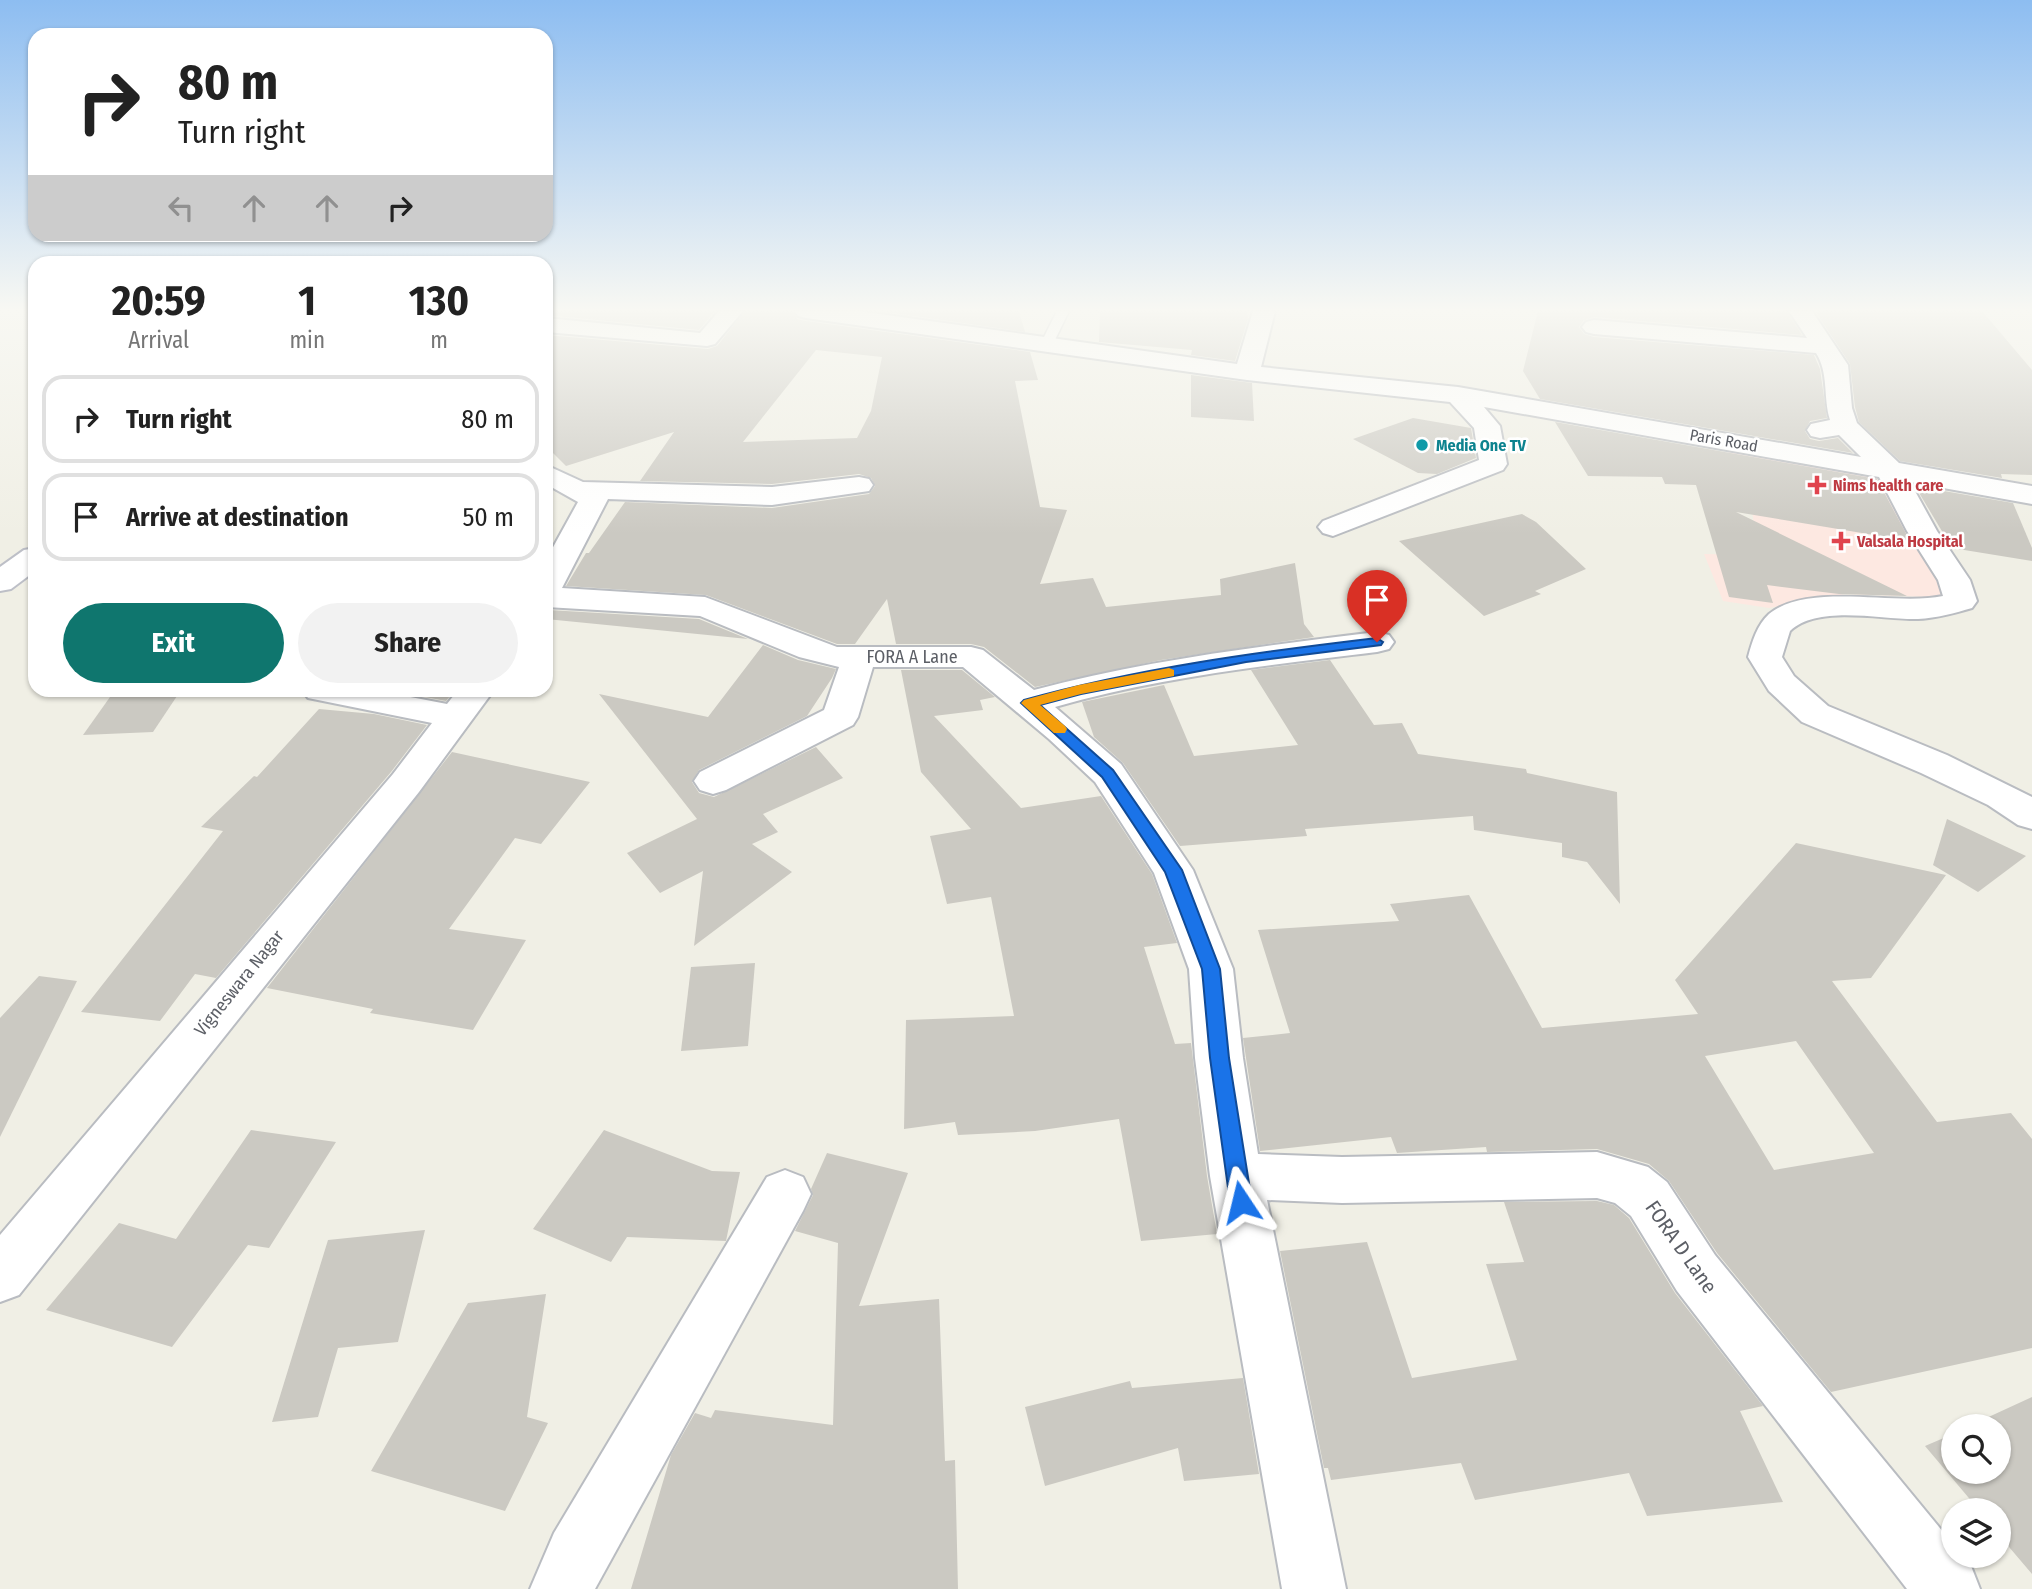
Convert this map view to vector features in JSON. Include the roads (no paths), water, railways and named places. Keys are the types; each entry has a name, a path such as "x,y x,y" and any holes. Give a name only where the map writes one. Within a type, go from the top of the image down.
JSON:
{"street":[{"name":"Paris Road","path":"1369,385 1458,394 2032,495"},
{"path":"1837,385 1839,408 1845,426 1889,469 1922,531 1954,580 1961,601 1942,607 1909,610 1870,606 1816,608 1785,618 1771,633 1765,657 1781,683 1815,715 1980,785 2032,815"},
{"path":"1333,527 1493,464 1487,426 1458,394"},
{"path":"1723,440 1845,426"},
{"path":"553,477 594,499 553,576"},
{"path":"578,490 772,496 859,485"},
{"path":"0,582 28,562"},
{"name":"FORA A Lane","path":"553,597 705,607 835,657 971,657 1029,703 1108,773 1173,870 1211,969 1219,1058 1236,1176 1314,1589"},
{"path":"1029,703 1079,689 1246,658 1377,642"},
{"path":"713,781 840,717 860,656"},
{"path":"399,697 467,703"},
{"name":"Vigneswara Nagar","path":"0,1276 406,783 467,703"},
{"name":"FORA D Lane","path":"1236,1176 1342,1180 1597,1175 1630,1184 1649,1199 1696,1273 1948,1589"},
{"path":"562,1589 577,1556 785,1194"}],"place":[{"name":"Media One TV","path":"1422,445"},
{"name":"Nims health care","path":"1817,485"},
{"name":"Valsala Hospital","path":"1841,541"}]}
